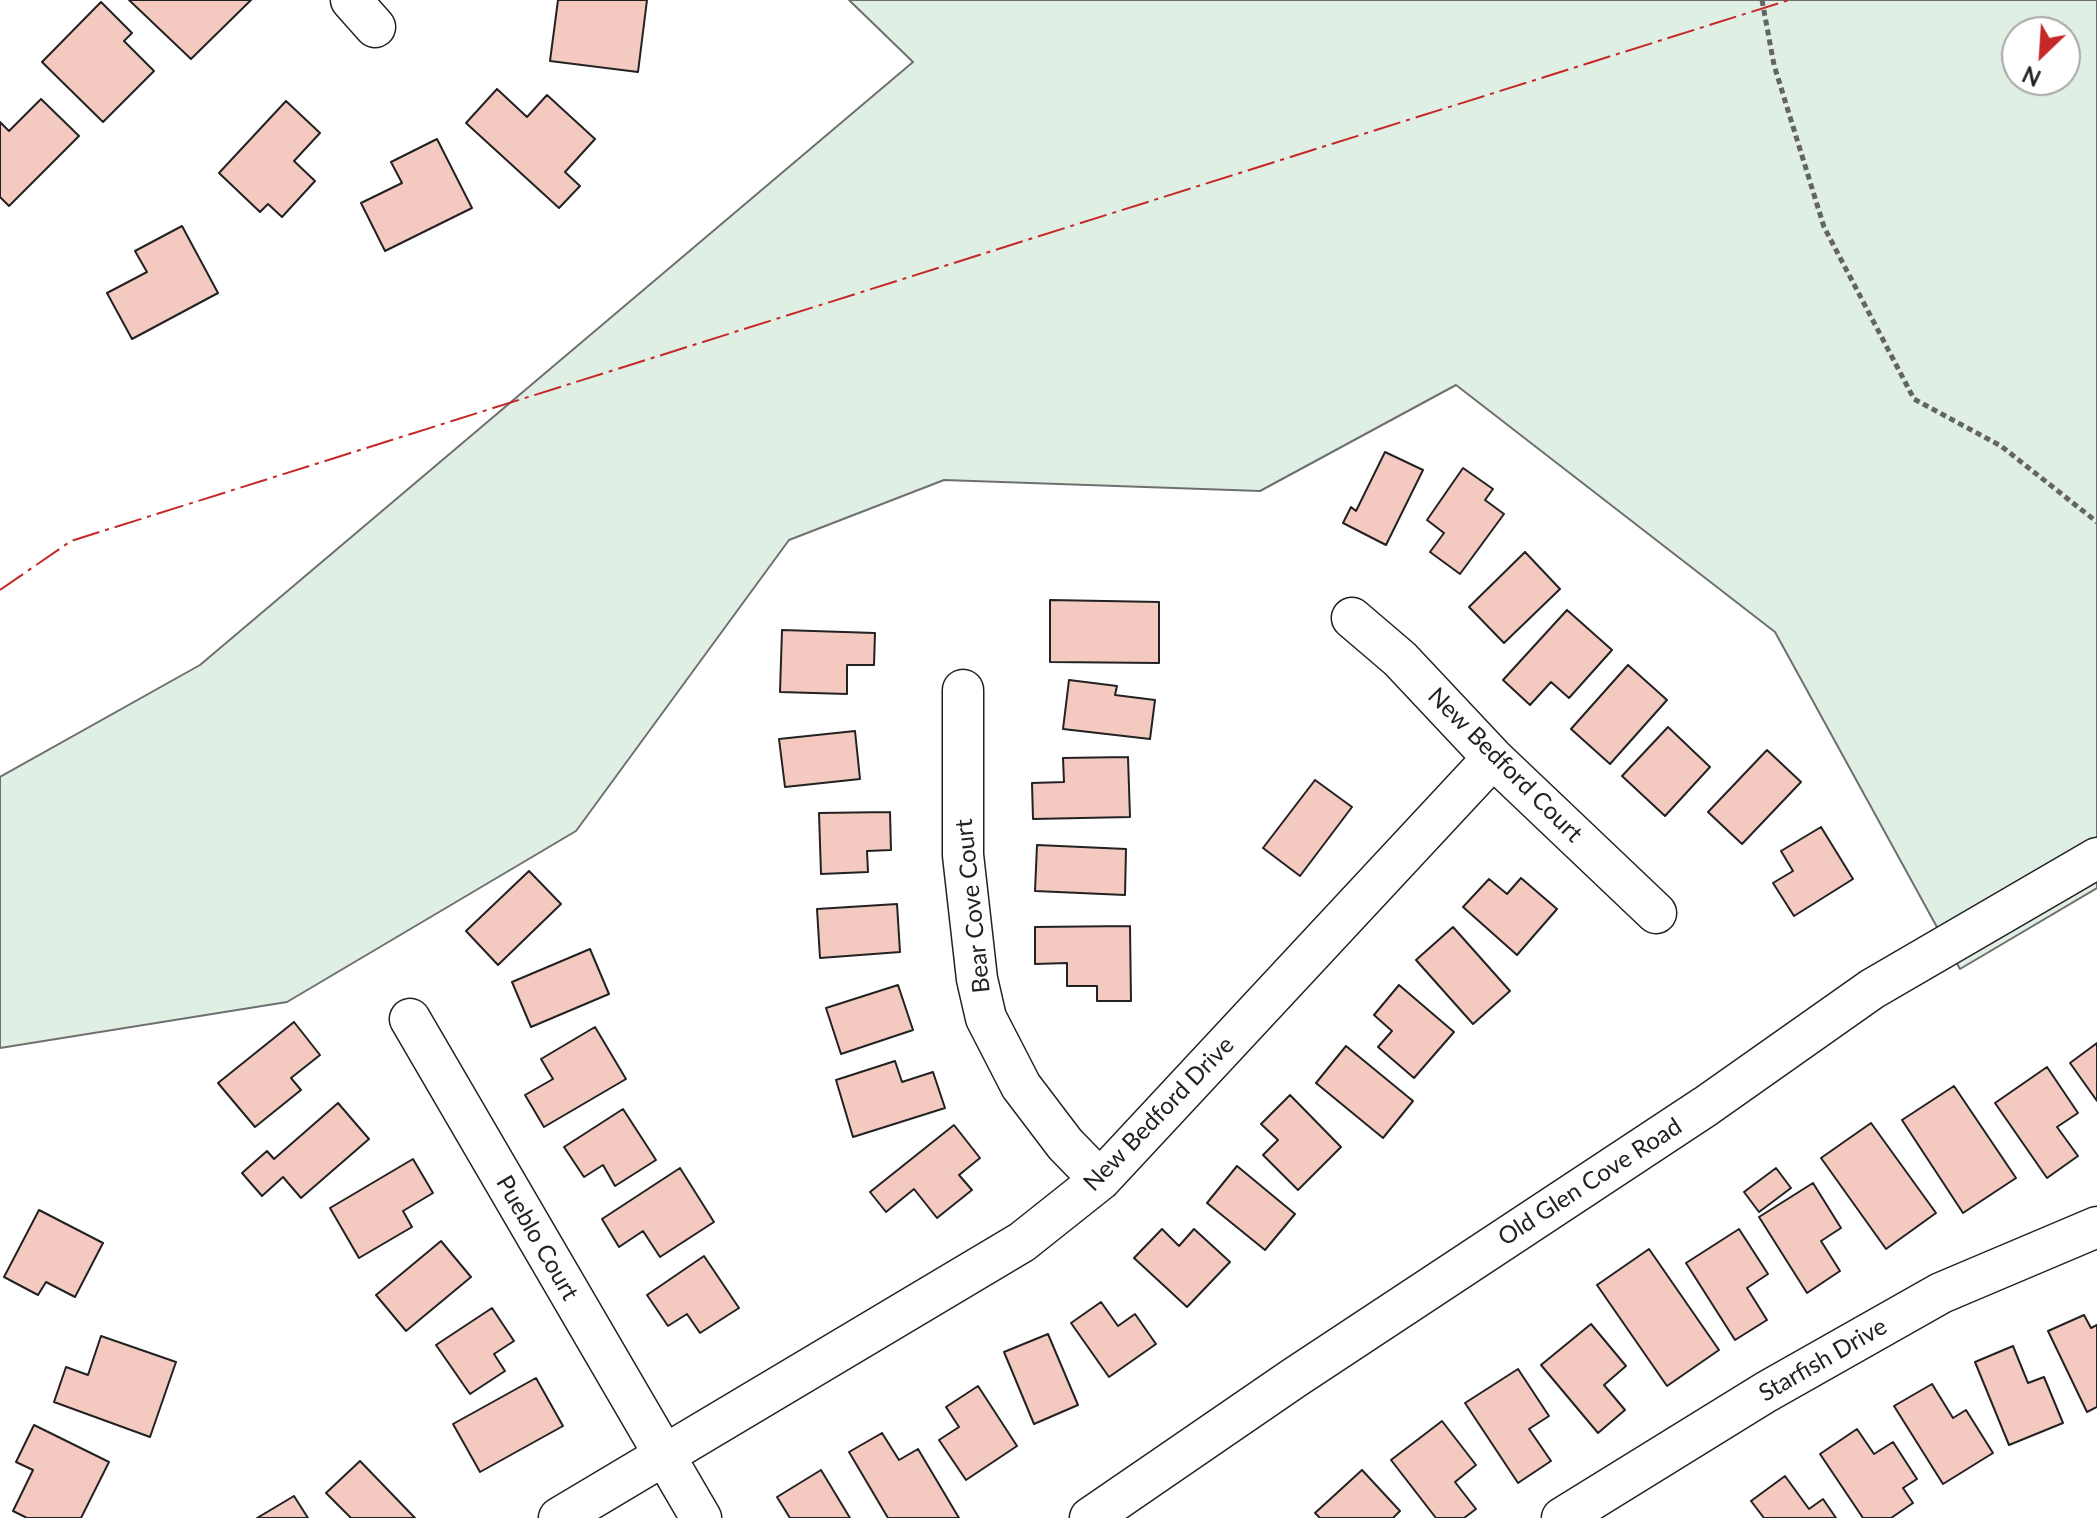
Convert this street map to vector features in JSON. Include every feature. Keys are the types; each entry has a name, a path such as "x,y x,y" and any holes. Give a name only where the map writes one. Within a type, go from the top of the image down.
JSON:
{"street":[{"name":"New Bedford Court","path":"1352,618 1400,659 1493,758 1656,913"},
{"name":"Bear Cove Court","path":"963,690 963,855 977,979 986,1018 1021,1086 1065,1144 1100,1180"},
{"name":"New Bedford Drive","path":"559,1518 1022,1242 1100,1180 1493,758"},
{"name":"Old Glen Cove Road","path":"1090,1518 1294,1378 1706,1106 1872,989 2097,858"},
{"name":"Pueblo Court","path":"410,1019 701,1518"},
{"name":"Starfish Drive","path":"1562,1518 1766,1392 1941,1293 2097,1227"}],"path":[{"path":"1762,0 1774,65 1824,227 1914,399 2001,446 2097,522"}],"green space":[{"path":"849,0 2097,0 2097,888 1960,969 1775,632 1456,385 1260,491 944,480 789,540 576,831 287,1002 0,1048 0,777 200,665 913,62"}],"building":[{"path":"129,0 251,0 191,59"},
{"path":"558,0 647,0 638,72 550,61"},
{"path":"101,2 132,33 124,41 154,71 103,122 42,62"},
{"path":"497,89 527,117 547,95 595,139 565,172 580,186 559,208 466,123"},
{"path":"41,99 79,136 9,206 0,197 0,122 9,131"},
{"path":"286,101 320,133 294,161 315,181 282,217 268,204 260,212 219,173"},
{"path":"437,139 472,208 385,251 361,203 402,183 391,162"},
{"path":"182,226 218,293 132,339 107,293 147,272 135,251"},
{"path":"1385,452 1423,470 1386,545 1343,523 1351,507 1356,511"},
{"path":"1463,468 1493,489 1485,500 1504,514 1460,574 1430,552 1444,533 1427,520"},
{"path":"1525,552 1560,589 1504,643 1469,607"},
{"path":"1050,600 1159,602 1159,663 1050,662"},
{"path":"1567,610 1612,650 1569,698 1551,682 1530,705 1503,680"},
{"path":"782,630 875,633 874,665 847,665 847,694 780,692"},
{"path":"1628,665 1667,700 1610,764 1571,729"},
{"path":"1069,680 1117,686 1115,695 1155,700 1150,739 1063,729"},
{"path":"1668,727 1710,767 1665,816 1622,776"},
{"path":"855,731 860,779 785,787 779,739"},
{"path":"1767,750 1801,782 1742,844 1708,812"},
{"path":"1128,757 1130,817 1033,819 1032,783 1064,782 1063,758"},
{"path":"1315,780 1352,807 1300,876 1263,848"},
{"path":"890,812 891,850 867,851 868,872 821,874 819,813"},
{"path":"1821,827 1853,879 1794,916 1773,883 1793,871 1781,851"},
{"path":"1037,845 1126,849 1125,895 1035,891"},
{"path":"529,871 561,904 498,965 466,931"},
{"path":"1521,878 1557,909 1517,955 1463,907 1489,879 1507,894"},
{"path":"897,904 900,952 820,958 817,909"},
{"path":"1130,926 1131,1001 1097,1001 1097,986 1067,986 1067,963 1035,964 1035,927"},
{"path":"1453,927 1510,991 1473,1024 1416,960"},
{"path":"590,949 609,994 531,1027 512,982"},
{"path":"898,985 913,1030 841,1054 826,1008"},
{"path":"1399,985 1454,1032 1414,1078 1378,1047 1392,1031 1374,1015"},
{"path":"294,1022 320,1055 291,1078 301,1090 255,1127 218,1083"},
{"path":"595,1027 626,1079 544,1127 525,1095 553,1079 541,1059"},
{"path":"2097,1043 2097,1101 2070,1063"},
{"path":"1346,1046 1413,1101 1383,1138 1316,1083"},
{"path":"895,1061 902,1082 933,1072 945,1108 853,1137 836,1080"},
{"path":"2047,1067 2078,1113 2057,1127 2078,1156 2047,1178 1995,1103"},
{"path":"1954,1086 2016,1178 1963,1213 1902,1120"},
{"path":"1290,1095 1341,1147 1298,1190 1263,1155 1278,1140 1261,1124"},
{"path":"338,1103 369,1139 301,1198 283,1177 262,1196 242,1173 267,1151 274,1159"},
{"path":"623,1109 656,1160 615,1186 603,1165 584,1177 564,1147"},
{"path":"1871,1123 1936,1213 1886,1249 1821,1158"},
{"path":"954,1125 980,1158 959,1175 972,1190 937,1218 914,1189 886,1212 870,1192"},
{"path":"413,1159 433,1193 403,1211 412,1227 359,1258 330,1208"},
{"path":"1237,1166 1295,1214 1265,1250 1207,1203"},
{"path":"680,1168 714,1222 660,1257 643,1231 619,1247 602,1219"},
{"path":"1776,1168 1791,1188 1759,1212 1744,1192"},
{"path":"1813,1183 1841,1228 1821,1241 1840,1271 1807,1293 1759,1217"},
{"path":"39,1210 103,1243 75,1297 46,1282 38,1295 4,1277"},
{"path":"1162,1229 1179,1246 1194,1229 1230,1262 1187,1307 1134,1258"},
{"path":"1739,1229 1768,1274 1747,1288 1767,1320 1735,1340 1686,1263"},
{"path":"441,1241 471,1277 406,1331 376,1295"},
{"path":"1649,1249 1719,1350 1667,1386 1597,1285"},
{"path":"704,1256 739,1308 700,1333 687,1314 668,1326 647,1295"},
{"path":"1101,1302 1118,1326 1135,1314 1156,1344 1109,1377 1071,1323"},
{"path":"492,1308 514,1341 494,1354 505,1371 470,1394 436,1345"},
{"path":"2084,1315 2091,1328 2097,1325 2097,1407 2087,1412 2048,1331"},
{"path":"1591,1324 1626,1366 1604,1385 1625,1410 1598,1433 1541,1365"},
{"path":"1048,1334 1078,1405 1034,1424 1004,1352"},
{"path":"101,1336 176,1362 150,1437 54,1402 66,1367 88,1375"},
{"path":"2013,1346 2028,1383 2044,1377 2063,1423 2009,1445 1975,1362"},
{"path":"1518,1369 1549,1416 1529,1429 1551,1461 1518,1483 1465,1403"},
{"path":"536,1378 563,1426 480,1472 453,1424"},
{"path":"1932,1384 1953,1418 1966,1410 1993,1453 1943,1484 1894,1406"},
{"path":"978,1386 1017,1446 966,1480 939,1440 959,1427 946,1407"},
{"path":"1442,1421 1476,1465 1455,1482 1476,1509 1464,1518 1436,1518 1391,1460"},
{"path":"34,1425 109,1462 81,1518 27,1518 13,1511 33,1470 16,1462"},
{"path":"1857,1429 1874,1454 1893,1442 1917,1479 1903,1488 1913,1503 1891,1518 1863,1518 1820,1454"},
{"path":"882,1433 899,1460 918,1449 959,1518 888,1518 849,1452"},
{"path":"360,1461 415,1518 351,1518 326,1493"},
{"path":"821,1470 850,1518 790,1518 777,1497"},
{"path":"1362,1470 1400,1511 1393,1518 1320,1518 1315,1513"},
{"path":"1785,1476 1809,1509 1823,1499 1836,1518 1764,1518 1751,1501"},
{"path":"294,1496 308,1518 257,1518"}],"power":[{"path":"0,590 71,541 1789,0"}]}
